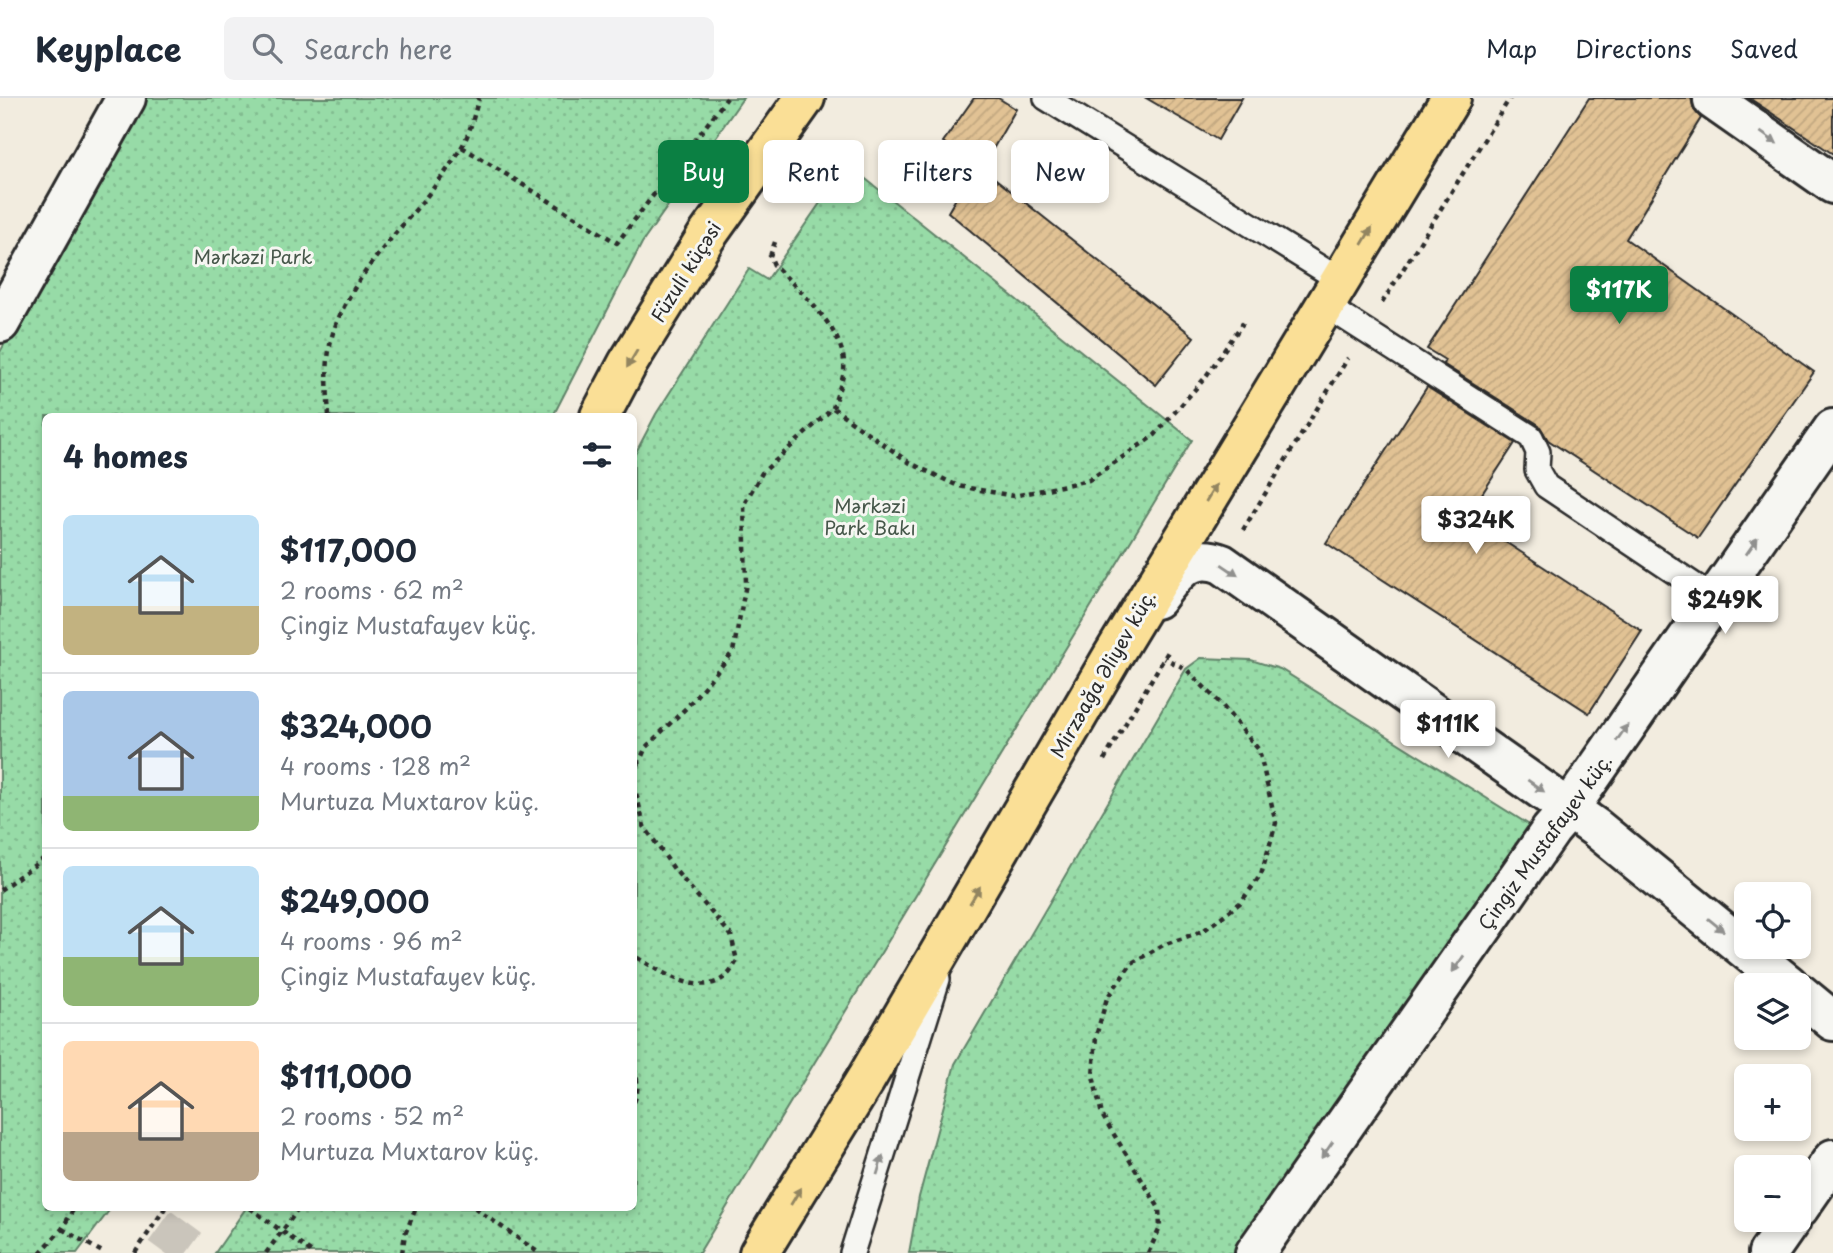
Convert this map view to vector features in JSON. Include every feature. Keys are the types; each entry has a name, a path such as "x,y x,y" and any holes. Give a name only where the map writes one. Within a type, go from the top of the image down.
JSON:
{"main road":[{"name":"Füzuli küçəsi","path":"602,413 628,363 706,237 805,98"},
{"name":"Mirzəağa Əliyev küç.","path":"759,1253 812,1170 1112,657 1451,98"}],"street":[{"path":"0,323 126,98"},
{"path":"1713,100 1833,184"},
{"name":"Çingiz Mustafayev küç.","path":"1255,1253 1833,429"},
{"path":"1112,657 1181,569 1195,560 1209,559 1222,564 1569,809 1774,973"},
{"path":"1811,1003 1833,1021"},
{"path":"1811,1191 1833,1159"},
{"path":"1768,1253 1783,1232"}],"lane":[{"path":"1046,98 1332,293 1531,437 1538,452 1536,470 1546,486 1715,599"},
{"path":"852,1253 954,930"}],"path":[{"path":"329,413 326,369 336,323 367,268 429,195 463,147 479,98"},
{"path":"463,147 617,243 727,98"},
{"path":"1383,301 1510,98"},
{"path":"637,767 646,747 686,708 733,652 746,584 744,504 762,473 833,408 844,369 839,345 828,321 774,265 770,256 775,242"},
{"path":"833,408 910,463 958,486 1014,496 1089,480 1155,435 1204,379 1242,323"},
{"path":"1239,536 1352,352"},
{"path":"1148,1253 1160,1228 1159,1208 1101,1115 1093,1076 1096,1037 1107,998 1132,963 1163,946 1203,931 1240,903 1261,876 1276,823 1259,750 1220,703 1186,669 1164,658"},
{"path":"637,797 644,826 674,869 731,935 737,961 727,975 710,984 683,982 637,958"},
{"path":"0,890 42,860"},
{"path":"40,1253 62,1229 72,1211"},
{"path":"135,1253 163,1211"},
{"path":"254,1211 312,1253"},
{"path":"267,1253 297,1211"},
{"path":"402,1253 405,1234 415,1211"},
{"path":"479,1211 539,1253"},
{"path":"62,1229 104,1253"}],"green space":[{"name":"Mərkəzi Park","path":"142,98 743,98 714,140 658,140 658,203 670,203 642,243 555,413 42,413 42,1211 109,1211 77,1253 0,1253 0,352"},
{"name":"Mərkəzi Park Bakı","path":"864,178 878,189 878,203 896,203 1192,440 699,1253 215,1253 244,1211 637,1211 637,450 656,414 749,269 767,280 820,203 864,203"},
{"path":"1201,658 1251,660 1280,669 1539,831 1240,1253 909,1253 919,1197 955,1064 1186,669"}],"building":[{"path":"974,98 998,98 1016,109 997,142 944,140"},
{"path":"1146,98 1242,98 1218,140"},
{"path":"1589,98 1691,98 1694,110 1701,118 1626,239 1814,372 1698,538 1548,440 1539,425 1443,364 1445,360 1427,349"},
{"path":"1749,98 1833,98 1833,154"},
{"path":"997,180 1011,191 1011,203 1026,203 1194,337 1156,385 948,212 953,203 997,203"},
{"path":"1427,387 1515,443 1467,517 1642,631 1589,713 1326,543"}],"tunnel":[{"path":"164,1253 195,1211"}]}
